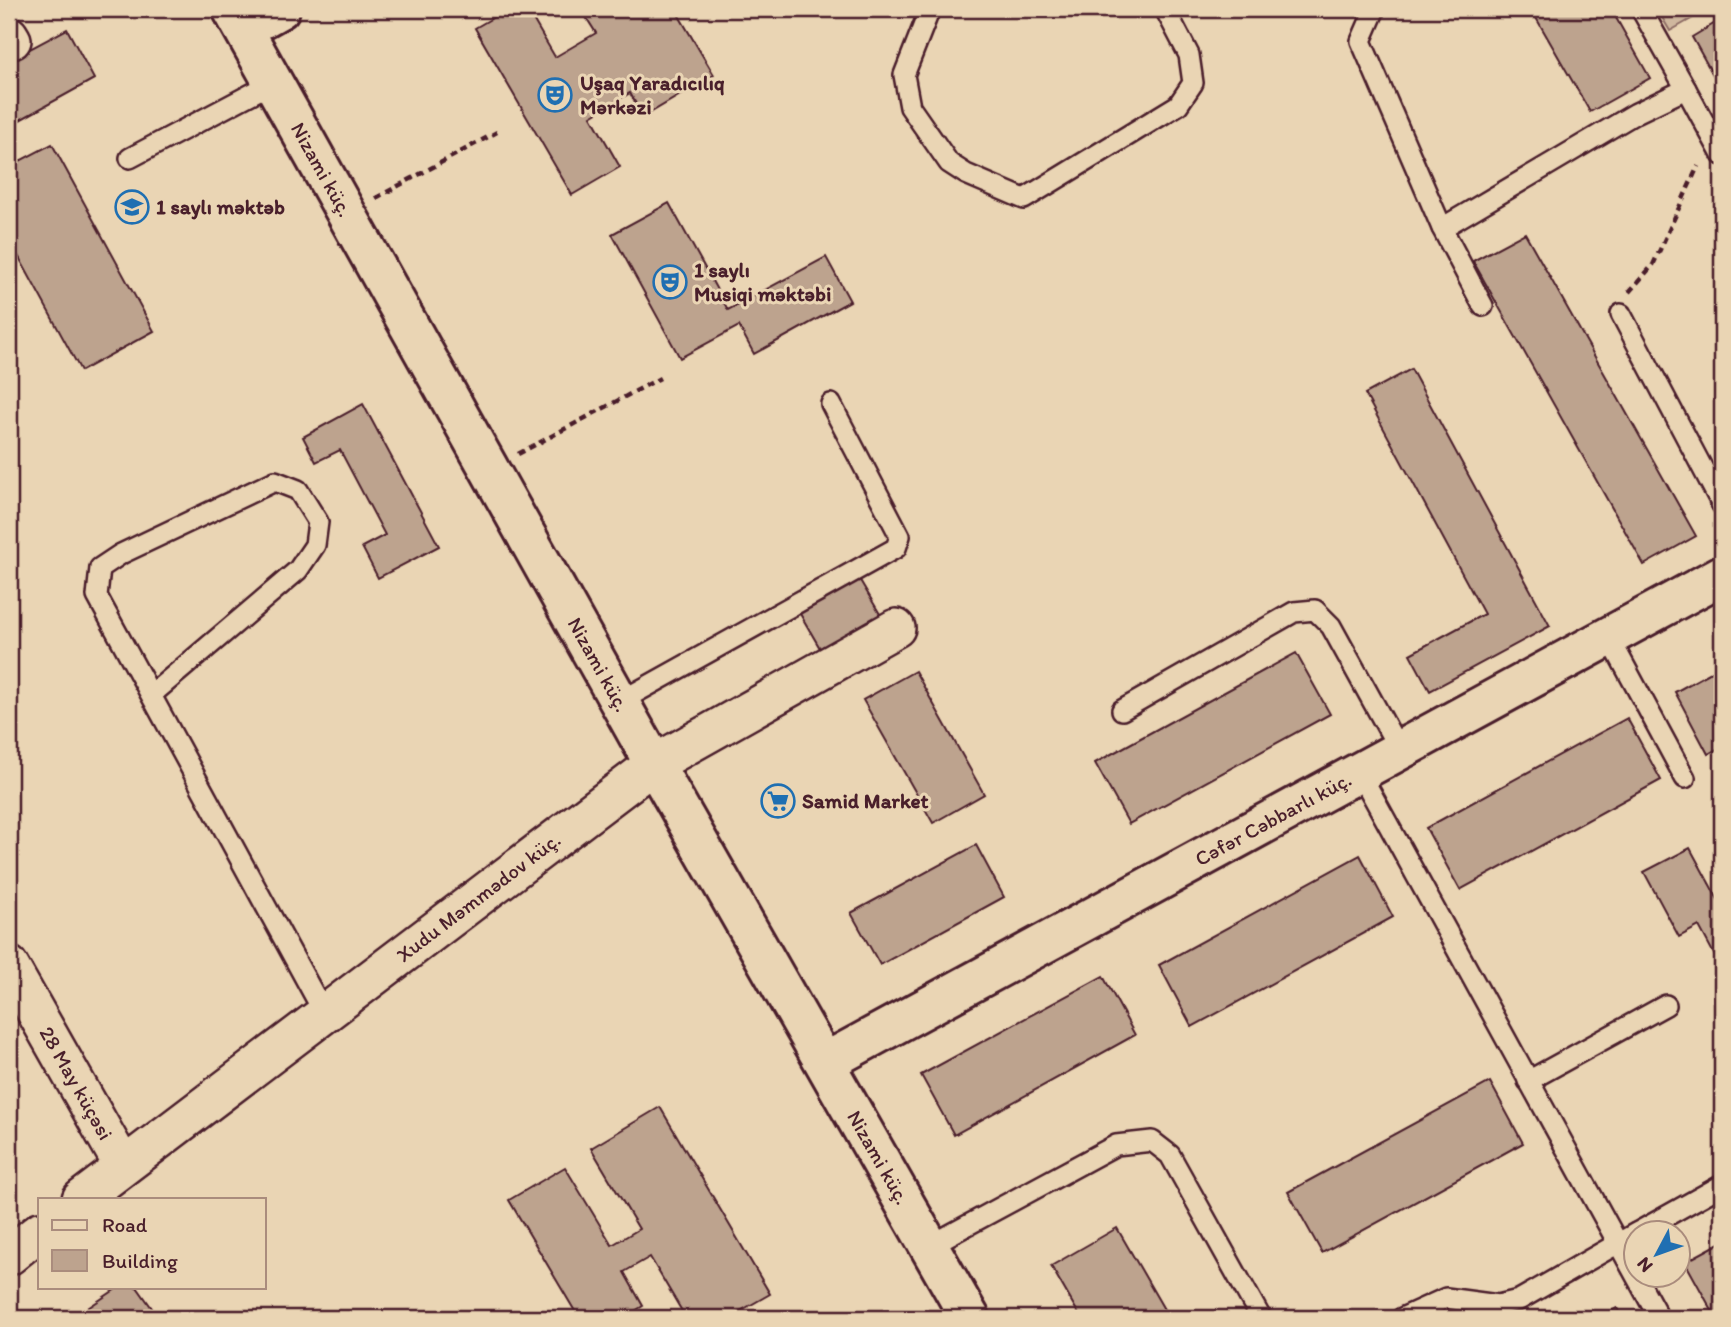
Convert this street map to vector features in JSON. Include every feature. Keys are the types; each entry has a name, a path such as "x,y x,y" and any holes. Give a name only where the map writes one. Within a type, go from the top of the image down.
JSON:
{"main road":[{"path":"238,19 280,9"},
{"name":"Nizami küç.","path":"238,19 619,702 970,1318"},
{"name":"Cəfər Cəbbarlı küç.","path":"826,1062 1722,575"}],"street":[{"name":"Xudu Məmmədov küç.","path":"82,1198 654,764 896,628"},
{"name":"28 May küçəsi","path":"9,965 123,1166"},
{"path":"9,1256 38,1233"}],"lane":[{"path":"930,9 904,75 910,107 949,163 966,174 1024,199 1178,105 1193,83 1189,55 1164,9"},
{"path":"1375,9 1361,41 1442,228 1483,306"},
{"path":"1641,9 1722,155"},
{"path":"130,158 274,82"},
{"path":"1442,228 1636,113 1686,89"},
{"path":"1621,314 1722,505"},
{"path":"619,702 896,548 900,536 831,404"},
{"path":"151,695 298,570 315,545 318,522 298,491 275,481 121,554 100,568 97,596 324,1013"},
{"path":"1122,710 1294,612 1315,610 1331,626 1400,751"},
{"path":"1609,637 1685,778"},
{"path":"1360,773 1659,1318"},
{"path":"1528,1081 1666,1005"},
{"path":"929,1246 1116,1145 1152,1141 1170,1154 1261,1318"},
{"path":"1664,1218 1722,1185"},
{"path":"1402,1318 1446,1298 1497,1305 1519,1300 1622,1242"}],"path":[{"path":"348,214 497,132"},
{"path":"1621,314 1631,286 1653,265 1712,137"},
{"path":"489,469 660,378"}],"shaded area":[{"path":"1657,9 1709,9 1670,31"}],"building":[{"path":"508,9 527,9 555,57 596,33 584,14 592,9 675,9 714,75 643,117 630,93 591,116 620,167 572,195 475,28"},
{"path":"1531,9 1611,9 1650,78 1590,112"},
{"path":"1722,19 1722,91 1692,37"},
{"path":"67,29 94,79 9,126 9,60"},
{"path":"52,144 154,331 81,371 9,239 9,145 18,162"},
{"path":"669,203 728,310 826,257 850,301 754,354 739,326 680,358 612,234"},
{"path":"1525,233 1696,536 1644,565 1473,261"},
{"path":"1411,369 1550,626 1430,691 1410,654 1484,614 1365,394"},
{"path":"363,404 439,546 378,578 362,547 385,535 340,450 316,462 303,437"},
{"path":"858,577 887,626 828,662 799,612"},
{"path":"1296,653 1330,714 1129,824 1095,763"},
{"path":"1722,666 1722,746 1708,754 1675,692"},
{"path":"915,671 984,794 933,823 863,700"},
{"path":"1627,718 1661,780 1460,890 1426,828"},
{"path":"976,845 1004,897 880,965 851,913"},
{"path":"1690,848 1722,907 1722,969 1699,926 1679,937 1644,872"},
{"path":"1360,855 1393,917 1192,1027 1159,965"},
{"path":"1103,976 1135,1035 954,1135 921,1075"},
{"path":"1490,1082 1523,1143 1322,1253 1288,1192"},
{"path":"660,1107 770,1294 728,1318 686,1318 650,1257 624,1272 643,1306 623,1318 579,1318 509,1200 565,1167 612,1245 639,1229 591,1148"},
{"path":"1117,1228 1169,1318 1081,1318 1051,1266"},
{"path":"1722,1242 1722,1318 1716,1318 1692,1275 1692,1258"},
{"path":"118,1288 138,1288 159,1318 73,1318"},
{"path":"1617,1308 1622,1318 1599,1318"}],"place":[{"name":"Uşaq Yaradıcılıq Mərkəzi","path":"555,95"},
{"name":"1 saylı məktəb","path":"132,207"},
{"name":"1 saylı Musiqi məktəbi","path":"670,282"},
{"name":"Samid Market","path":"778,801"}]}
